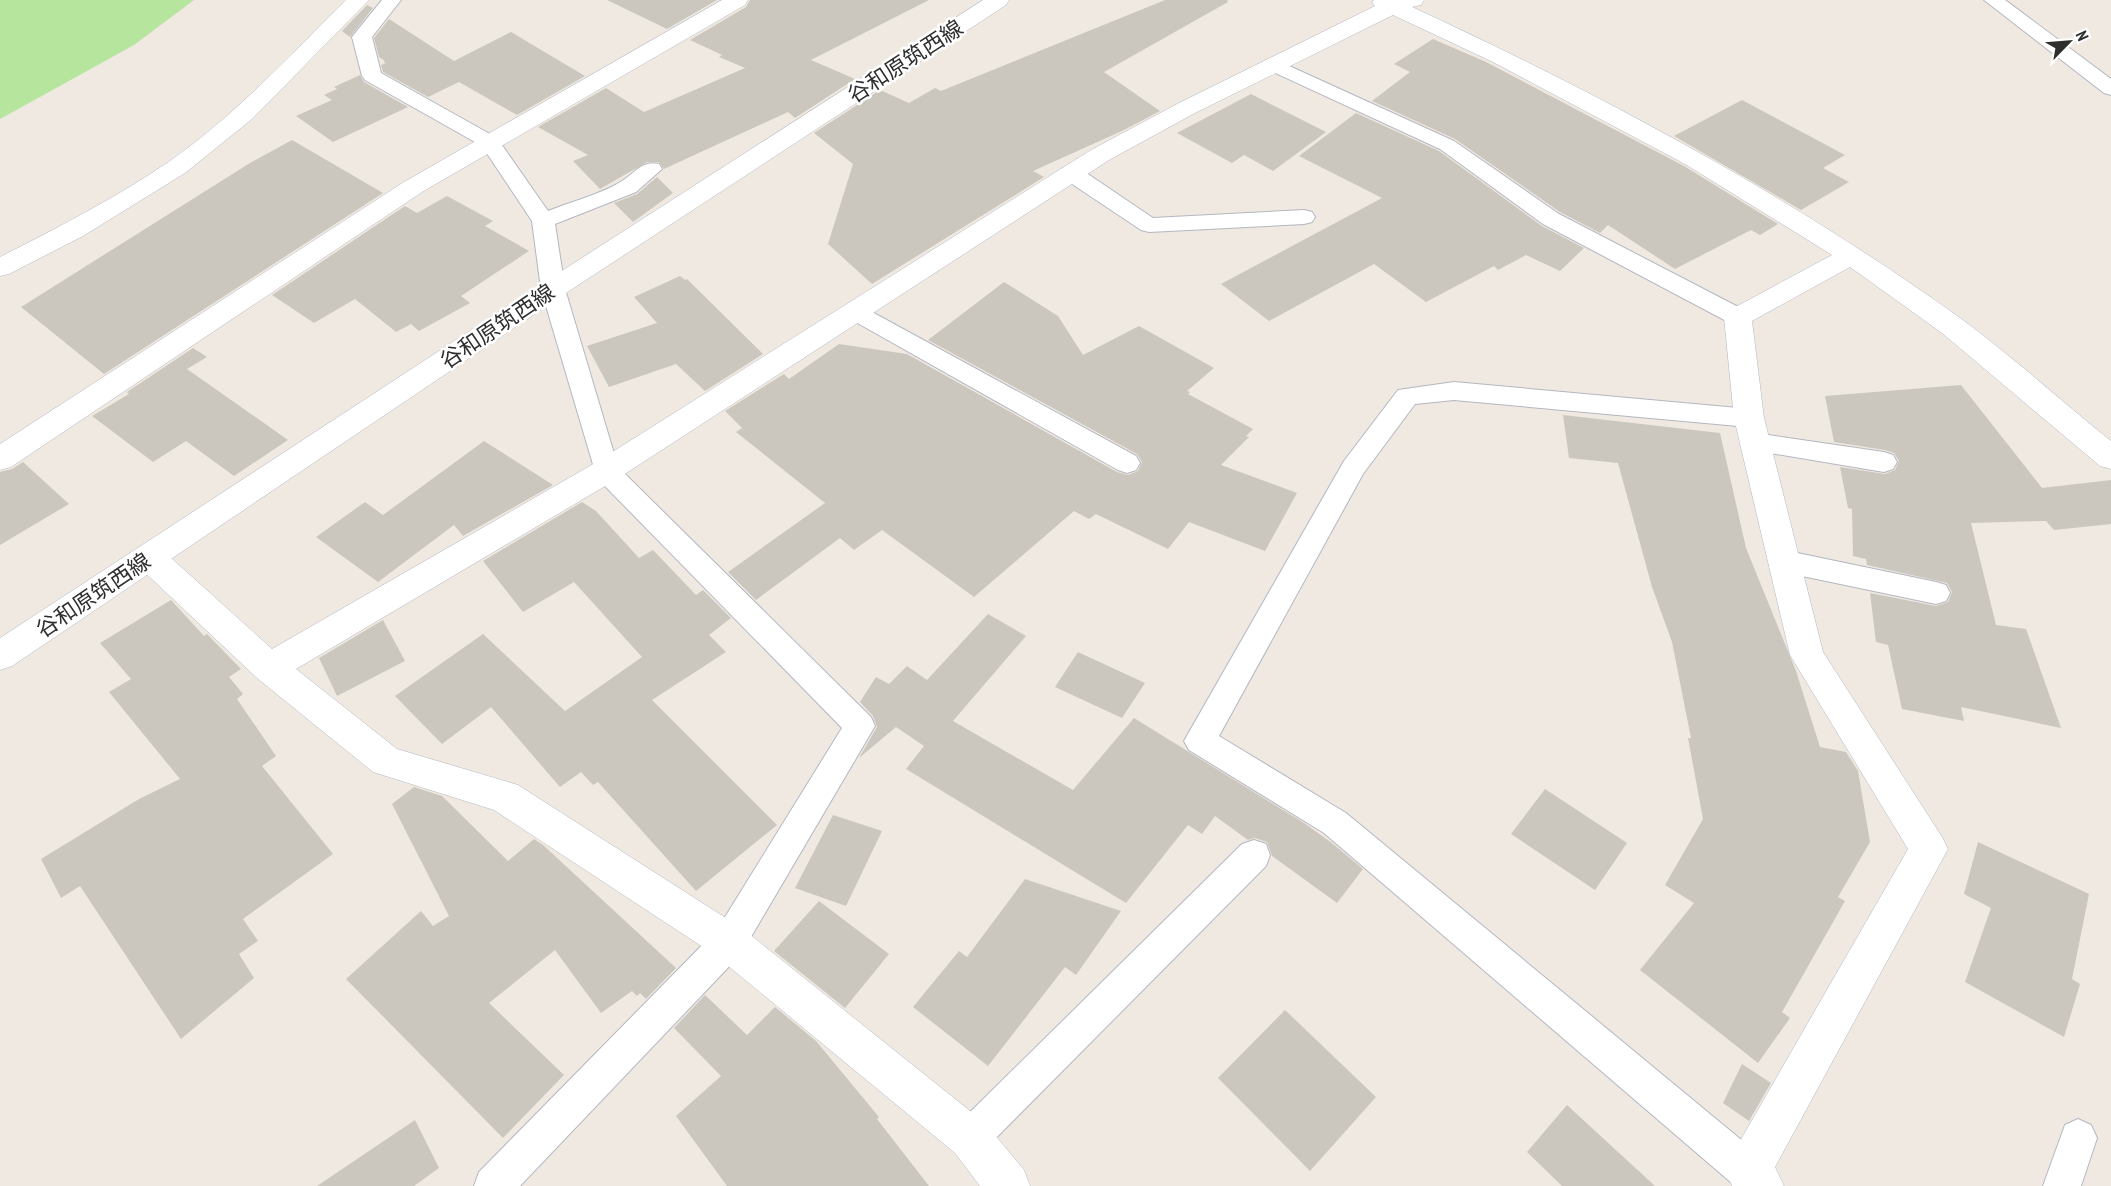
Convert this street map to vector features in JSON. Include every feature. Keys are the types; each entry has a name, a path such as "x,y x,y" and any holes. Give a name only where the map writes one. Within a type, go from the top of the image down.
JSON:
{"street":[{"path":"0,268 75,230 176,168 244,114 358,0"},
{"path":"0,459 413,187 737,0"},
{"name":"谷和原筑西線","path":"0,656 553,289 998,0"},
{"path":"269,668 606,471 853,311 1071,174 1187,108 1276,66 1395,2 1694,159 1851,255 1952,326 2111,458"},
{"path":"1755,1178 1929,849 1807,655 1752,430 1738,317 1851,255"},
{"path":"149,557 269,668 386,761 505,797 729,942 970,1138 1008,1186"}],"lane":[{"path":"392,0 362,37 372,76 490,142 543,221 553,289 606,471 860,726 729,942 493,1186"},
{"path":"1993,0 2111,89"},
{"path":"1276,66 1447,145 1551,219 1738,317"},
{"path":"543,221 628,187 651,169"},
{"path":"1071,174 1149,225 1304,218"},
{"path":"853,311 1127,464"},
{"path":"1755,1178 1335,823 1200,741 1353,468 1407,396 1454,391 1752,430 1884,462"},
{"path":"1784,561 1936,593"},
{"path":"970,1138 1254,855"},
{"path":"2062,1186 2078,1138"}],"green space":[{"path":"0,0 194,0 134,45 0,119"}],"building":[{"path":"607,0 717,0 667,29"},
{"path":"750,0 929,0 811,60 855,79 795,118 788,112 664,169 659,162 647,162 600,189 573,161 588,155 538,127 606,88 644,112 745,68 719,57 722,55 690,40 746,7"},
{"path":"1165,0 1227,0 1228,2 1104,72 1160,111 1124,130 1033,171 1044,177 872,284 828,244 853,164 814,133 880,90 909,103 935,88 941,91"},
{"path":"367,5 373,8 350,37 342,31"},
{"path":"389,19 454,61 511,32 585,76 517,115 459,82 428,97 383,72 381,65 386,63 379,57 374,38"},
{"path":"1433,39 1486,62 1684,166 1778,224 1760,235 1751,230 1675,269 1608,225 1600,233 1560,212 1455,139 1372,101 1410,72 1394,64"},
{"path":"360,75 364,82 408,107 333,142 296,116 332,100 324,95 337,89 334,87"},
{"path":"1251,94 1326,132 1273,171 1244,155 1232,163 1177,133"},
{"path":"1742,100 1845,155 1823,168 1849,182 1801,210 1674,136"},
{"path":"1356,113 1439,151 1542,226 1584,248 1560,271 1526,255 1498,270 1494,266 1426,302 1374,264 1269,321 1221,284 1382,198 1299,156"},
{"path":"292,140 383,193 104,374 21,307 250,163"},
{"path":"657,177 673,193 633,222 614,203 637,194"},
{"path":"447,196 493,221 485,226 529,251 461,296 470,303 419,331 411,324 396,332 355,299 314,323 272,295 405,206 417,213"},
{"path":"680,276 687,279 763,354 705,391 676,364 609,387 587,346 657,323 634,297"},
{"path":"1004,282 1058,316 1083,355 1139,326 1214,368 1187,391 1190,392 1188,394 1253,429 1246,436 1249,437 1221,465 1297,493 1265,551 1189,522 1168,549 1096,514 1089,519 1074,511 974,597 882,530 854,550 840,538 756,600 728,572 825,503 736,432 742,428 725,411 784,374 789,379 839,344 907,354 1117,472 1128,475 1138,471 1142,462 1137,454 928,340"},
{"path":"193,348 207,357 187,369 288,440 234,476 186,441 153,462 92,416 129,394 127,392"},
{"path":"1961,385 2042,488 2111,480 2111,524 2054,530 2046,521 1971,523 1996,625 2026,629 2061,728 1961,707 1964,721 1902,709 1888,645 1876,642 1870,593 1936,606 1948,602 1952,592 1947,583 1867,565 1866,559 1853,556 1852,509 1848,508 1840,467 1885,474 1895,470 1899,461 1894,453 1885,450 1834,442 1825,396"},
{"path":"1563,415 1720,433 1746,548 1796,671 1820,747 1846,752 1858,771 1870,842 1838,897 1845,901 1782,1012 1790,1018 1758,1063 1640,970 1694,903 1665,885 1703,819 1688,738 1691,738 1672,642 1652,587 1618,463 1569,458"},
{"path":"484,441 553,485 463,536 454,525 378,582 316,537 365,502 383,515"},
{"path":"23,462 69,504 0,545 0,472 12,469"},
{"path":"582,502 596,511 639,558 653,550 696,595 703,590 731,618 709,635 726,652 652,700 777,825 696,891 598,782 593,785 581,772 560,787 491,707 442,744 395,696 483,634 565,711 642,657 574,582 523,612 483,561"},
{"path":"171,600 204,636 207,634 241,669 229,677 243,694 237,699 276,756 262,766 333,854 243,919 258,941 239,954 254,978 181,1039 80,886 61,898 41,859 139,799 180,779 109,692 131,679 100,643"},
{"path":"988,614 1026,636 953,721 1073,790 1134,718 1304,823 1363,869 1337,903 1272,856 1267,842 1255,838 1248,840 1215,816 1202,834 1188,825 1126,903 906,769 924,746 896,727 859,758 877,727 873,716 860,702 876,677 889,684 907,666 927,680"},
{"path":"383,620 405,661 337,696 319,658"},
{"path":"1078,652 1145,683 1122,718 1055,687"},
{"path":"414,787 442,796 508,861 534,839 543,845 676,968 646,999 640,993 637,996 632,991 601,1013 555,950 489,1003 564,1075 503,1138 346,979 421,911 433,926 449,916 392,804"},
{"path":"1545,789 1627,843 1595,890 1511,834"},
{"path":"833,815 882,831 846,906 795,888"},
{"path":"1978,842 2089,894 2072,979 2080,984 2064,1037 1965,982 1991,908 1964,894"},
{"path":"1025,879 1121,911 1076,975 1065,967 988,1066 913,1007 959,951 967,957"},
{"path":"819,901 889,954 845,1008 774,951"},
{"path":"705,995 747,1035 775,1007 816,1041 879,1117 877,1119 929,1186 727,1186 676,1116 721,1076 674,1028"},
{"path":"1285,1010 1376,1097 1310,1171 1218,1078"},
{"path":"1742,1064 1771,1083 1749,1121 1723,1103"},
{"path":"1567,1105 1655,1186 1562,1186 1527,1152"},
{"path":"415,1120 439,1168 414,1186 317,1186"}]}
